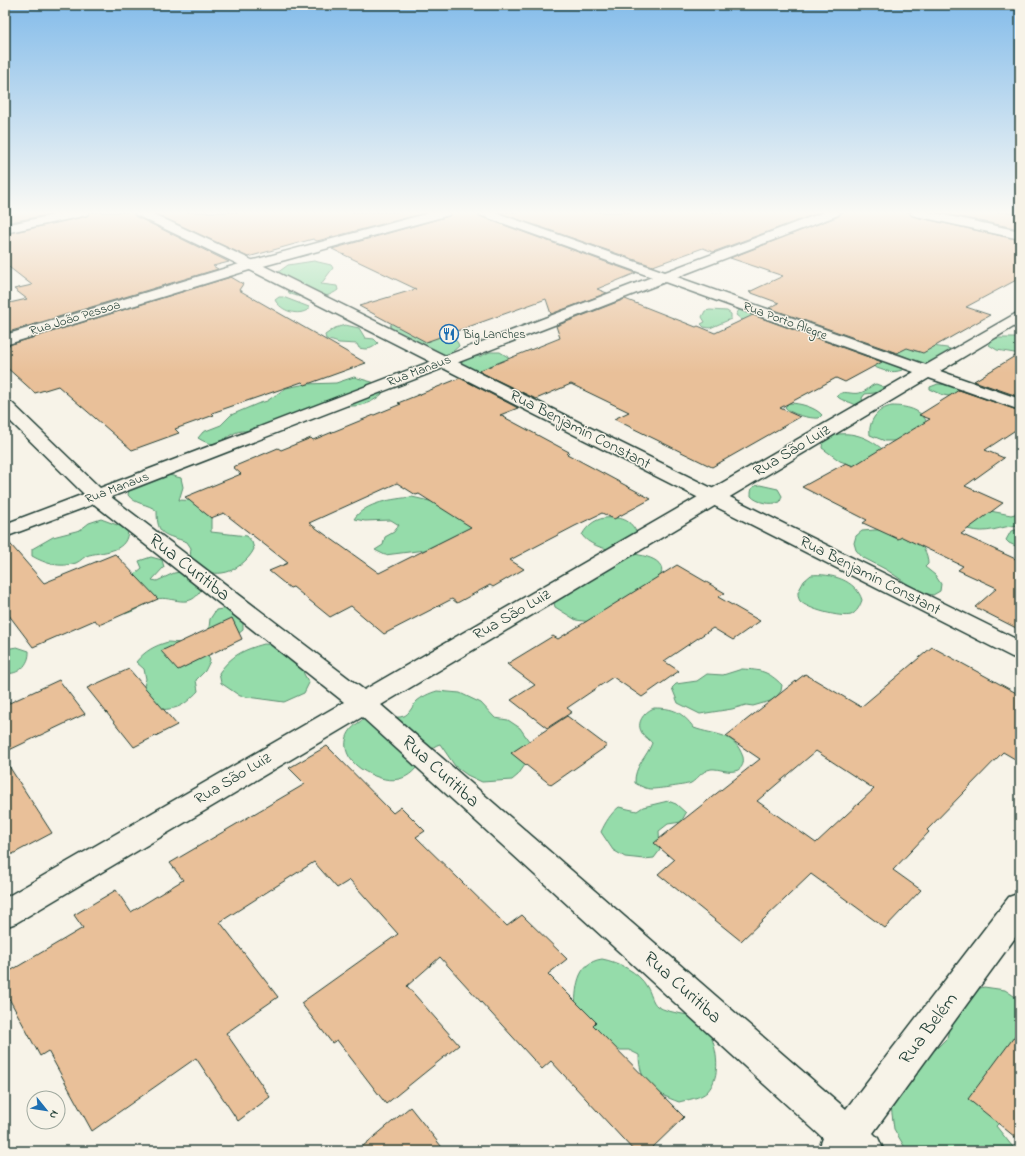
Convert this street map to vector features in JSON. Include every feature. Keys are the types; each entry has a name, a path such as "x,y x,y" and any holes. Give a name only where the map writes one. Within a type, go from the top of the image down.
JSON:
{"street":[{"name":"Rua João Pessoa","path":"5,340 248,266"},
{"name":"Rua Benjamin Constant","path":"253,266 1020,651"},
{"name":"Rua Porto Alegre","path":"634,266 1020,405"},
{"name":"Rua Manaus","path":"5,531 694,266"},
{"name":"Rua São Luiz","path":"5,914 1020,317"},
{"name":"Rua Curitiba","path":"5,406 97,496 363,703 850,1146"},
{"name":"Rua Belém","path":"850,1146 1020,906"}],"green space":[{"path":"287,266 332,266 333,268 321,284 337,286 338,290 327,296 314,298 301,297 289,293 277,273"},
{"path":"279,297 283,297 309,307 309,309 300,313 285,310 275,300"},
{"path":"756,305 792,315 805,331 802,334 749,323 736,315 740,309 746,306"},
{"path":"705,311 727,311 731,314 731,319 710,328 704,327 701,324 705,322 702,317"},
{"path":"394,322 420,326 441,332 456,340 459,346 451,353 440,356 401,338 403,334 390,327"},
{"path":"345,325 359,328 365,338 374,339 378,343 372,348 365,349 359,348 357,344 339,343 326,339 325,335 335,328"},
{"path":"1020,333 1020,354 997,350 989,345 993,338 1016,338"},
{"path":"879,346 909,347 915,351 920,351 932,346 956,351 962,357 954,364 930,366 916,362"},
{"path":"848,350 858,351 903,366 902,370 895,372 881,369 867,363"},
{"path":"490,352 500,352 508,357 508,360 493,375 479,377 459,364 467,358 481,356"},
{"path":"354,377 379,384 382,389 382,394 372,401 362,405 339,405 252,432 236,432 217,443 212,444 198,438 203,432 221,425 231,415 267,401 286,388 306,384 336,383"},
{"path":"876,384 884,387 883,392 865,394 862,398 863,403 857,406 837,396 842,393 862,392"},
{"path":"938,384 953,387 977,397 999,402 1001,405 943,395 930,389 930,387"},
{"path":"789,403 807,406 822,415 819,418 815,418 795,414 787,410 785,407"},
{"path":"892,406 917,411 925,418 927,423 900,441 885,441 870,435 872,420 878,412"},
{"path":"839,434 854,435 868,440 892,458 859,468 840,461 822,448 823,440 829,436"},
{"path":"161,473 181,478 183,487 179,500 201,501 214,511 211,518 211,532 247,536 252,542 254,549 245,561 236,568 227,572 216,573 204,571 192,560 190,554 191,548 187,542 168,536 161,530 157,519 157,511 134,501 128,495 129,489"},
{"path":"760,485 778,489 782,496 780,502 764,503 751,496 752,489 755,486"},
{"path":"412,497 434,502 506,511 425,550 385,555 375,550 383,545 385,537 394,532 399,525 391,520 365,521 354,519 359,513 372,505 389,500"},
{"path":"1020,503 1020,525 988,531 975,531 967,529 985,510 1011,515 1015,514"},
{"path":"604,518 620,518 628,522 632,525 638,535 613,549 596,545 584,538 582,535 591,524"},
{"path":"101,519 128,529 127,537 124,542 115,549 87,556 76,563 64,565 48,563 32,556 32,549 53,537 80,530 89,523"},
{"path":"887,529 908,537 920,544 927,556 928,564 925,567 935,575 941,584 940,591 933,595 919,592 887,570 862,557 856,550 854,543 856,536 862,531"},
{"path":"1020,529 1020,548 1006,540 1011,531"},
{"path":"623,553 636,554 657,561 661,566 662,572 659,579 591,622 576,620 555,607 554,603 556,599"},
{"path":"151,557 162,560 164,567 152,580 157,581 174,573 181,572 202,588 192,599 181,601 163,598 157,599 125,614 130,578 142,568 139,561"},
{"path":"811,575 827,575 842,579 854,587 862,600 857,611 846,616 832,614 817,610 800,601 798,592 804,581"},
{"path":"229,608 243,620 243,630 233,638 208,636 210,619 216,610"},
{"path":"168,642 182,643 207,652 210,661 205,671 196,680 198,691 188,701 175,708 156,710 141,696 146,679 144,669 136,662 150,649"},
{"path":"264,644 278,645 299,655 304,674 309,683 304,693 284,702 240,696 221,683 219,673 233,657 244,651"},
{"path":"17,647 29,651 28,660 19,671 14,673 5,673 5,649"},
{"path":"742,669 754,670 768,674 782,685 781,691 774,700 753,706 746,705 732,709 700,714 678,703 672,688 676,684 697,681 707,674 723,675"},
{"path":"437,691 460,693 481,703 495,718 508,720 520,728 531,744 527,762 518,775 512,780 482,782 467,775 455,766 440,744 429,751 412,772 399,779 390,780 375,776 361,769 354,763 346,749 347,736 351,729 370,717 404,716 418,700"},
{"path":"654,708 667,709 677,712 686,718 694,728 729,739 739,749 743,757 742,766 735,771 711,769 702,773 691,783 672,787 650,789 635,783 635,777 639,767 652,743 644,736 642,732 640,727 641,720 648,711"},
{"path":"668,801 676,804 686,813 681,822 668,824 659,831 660,850 654,858 644,859 625,857 613,850 601,832 608,818 619,807 637,811 643,807"},
{"path":"602,959 628,968 639,977 647,987 657,1006 668,1011 698,1018 706,1024 712,1038 717,1062 715,1078 712,1086 707,1092 697,1097 679,1102 655,1091 645,1080 640,1065 639,1055 629,1050 618,1050 613,1048 575,1011 577,986 582,972 593,962"},
{"path":"984,987 1005,990 1020,1000 1020,1102 996,1126 1016,1151 907,1151 894,1129 891,1106 917,1058 935,1050 947,1038 955,1004 966,992"}],"building":[{"path":"8,266 213,266 218,269 5,333 5,304 27,299 14,289 32,285"},
{"path":"368,266 617,266 636,273 597,289 607,293 551,314 546,299 426,342 359,306 416,289"},
{"path":"753,266 1020,266 1020,278 966,307 990,315 923,353 907,348 897,353 769,308 779,303 749,292 783,276"},
{"path":"231,277 243,284 239,290 366,363 305,385 302,382 212,413 214,415 175,429 179,433 132,450 58,386 35,393 5,366 5,346"},
{"path":"625,299 715,333 753,315 882,362 845,382 836,378 780,408 800,417 712,467 614,419 629,412 571,384 536,399 478,371 560,338 556,326"},
{"path":"1020,353 1020,397 974,381"},
{"path":"460,378 518,408 500,415 569,452 567,454 651,499 614,519 602,513 575,526 510,560 524,569 493,587 490,585 457,603 452,599 384,634 351,606 330,617 293,587 290,588 269,571 288,563 224,513 211,518 185,497 241,474 233,467 278,448 281,450 311,438 313,440 401,404 398,403","holes":["397,483 416,495 419,494 471,527 379,573 309,523"]},
{"path":"959,390 1020,411 1020,427 985,450 1004,458 965,486 1003,503 961,534 1020,561 1020,630 975,607 997,588 958,570 963,566 902,537 898,539 863,523 867,520 802,487 846,463 853,466 930,419 919,415"},
{"path":"5,538 44,583 115,554 158,599 99,625 95,620 33,647 5,610"},
{"path":"677,565 725,593 718,597 760,621 733,640 713,628 664,661 679,671 642,697 613,677 567,708 572,712 547,728 511,700 535,685 507,664 553,636 558,639"},
{"path":"232,618 242,639 178,670 161,651"},
{"path":"932,647 1020,695 1020,762 1003,752 927,830 929,832 893,870 921,890 885,928 811,874 741,941 658,874 674,860 654,843 760,759 726,736 805,674 861,707","holes":["816,751 874,789 816,843 757,801"]},
{"path":"129,669 177,725 134,747 87,688"},
{"path":"59,680 85,714 5,752 5,705"},
{"path":"567,716 607,746 551,785 511,753"},
{"path":"327,746 393,813 401,807 425,831 416,837 507,926 522,915 567,959 548,974 596,1022 593,1025 684,1117 649,1151 634,1151 551,1061 542,1069 440,957 407,986 459,1045 386,1104 337,1040 332,1043 301,1003 398,934 350,880 337,888 314,862 220,922 278,997 226,1033 270,1097 238,1121 196,1058 92,1131 48,1051 40,1056 5,991 5,974 83,928 74,915 116,890 131,912 183,880 170,863 305,784 289,768"},
{"path":"5,760 52,833 5,858"},
{"path":"1020,1029 1020,1141 968,1099"},
{"path":"410,1107 445,1151 357,1151"}],"place":[{"name":"Big Lanches","path":"449,334"}]}
